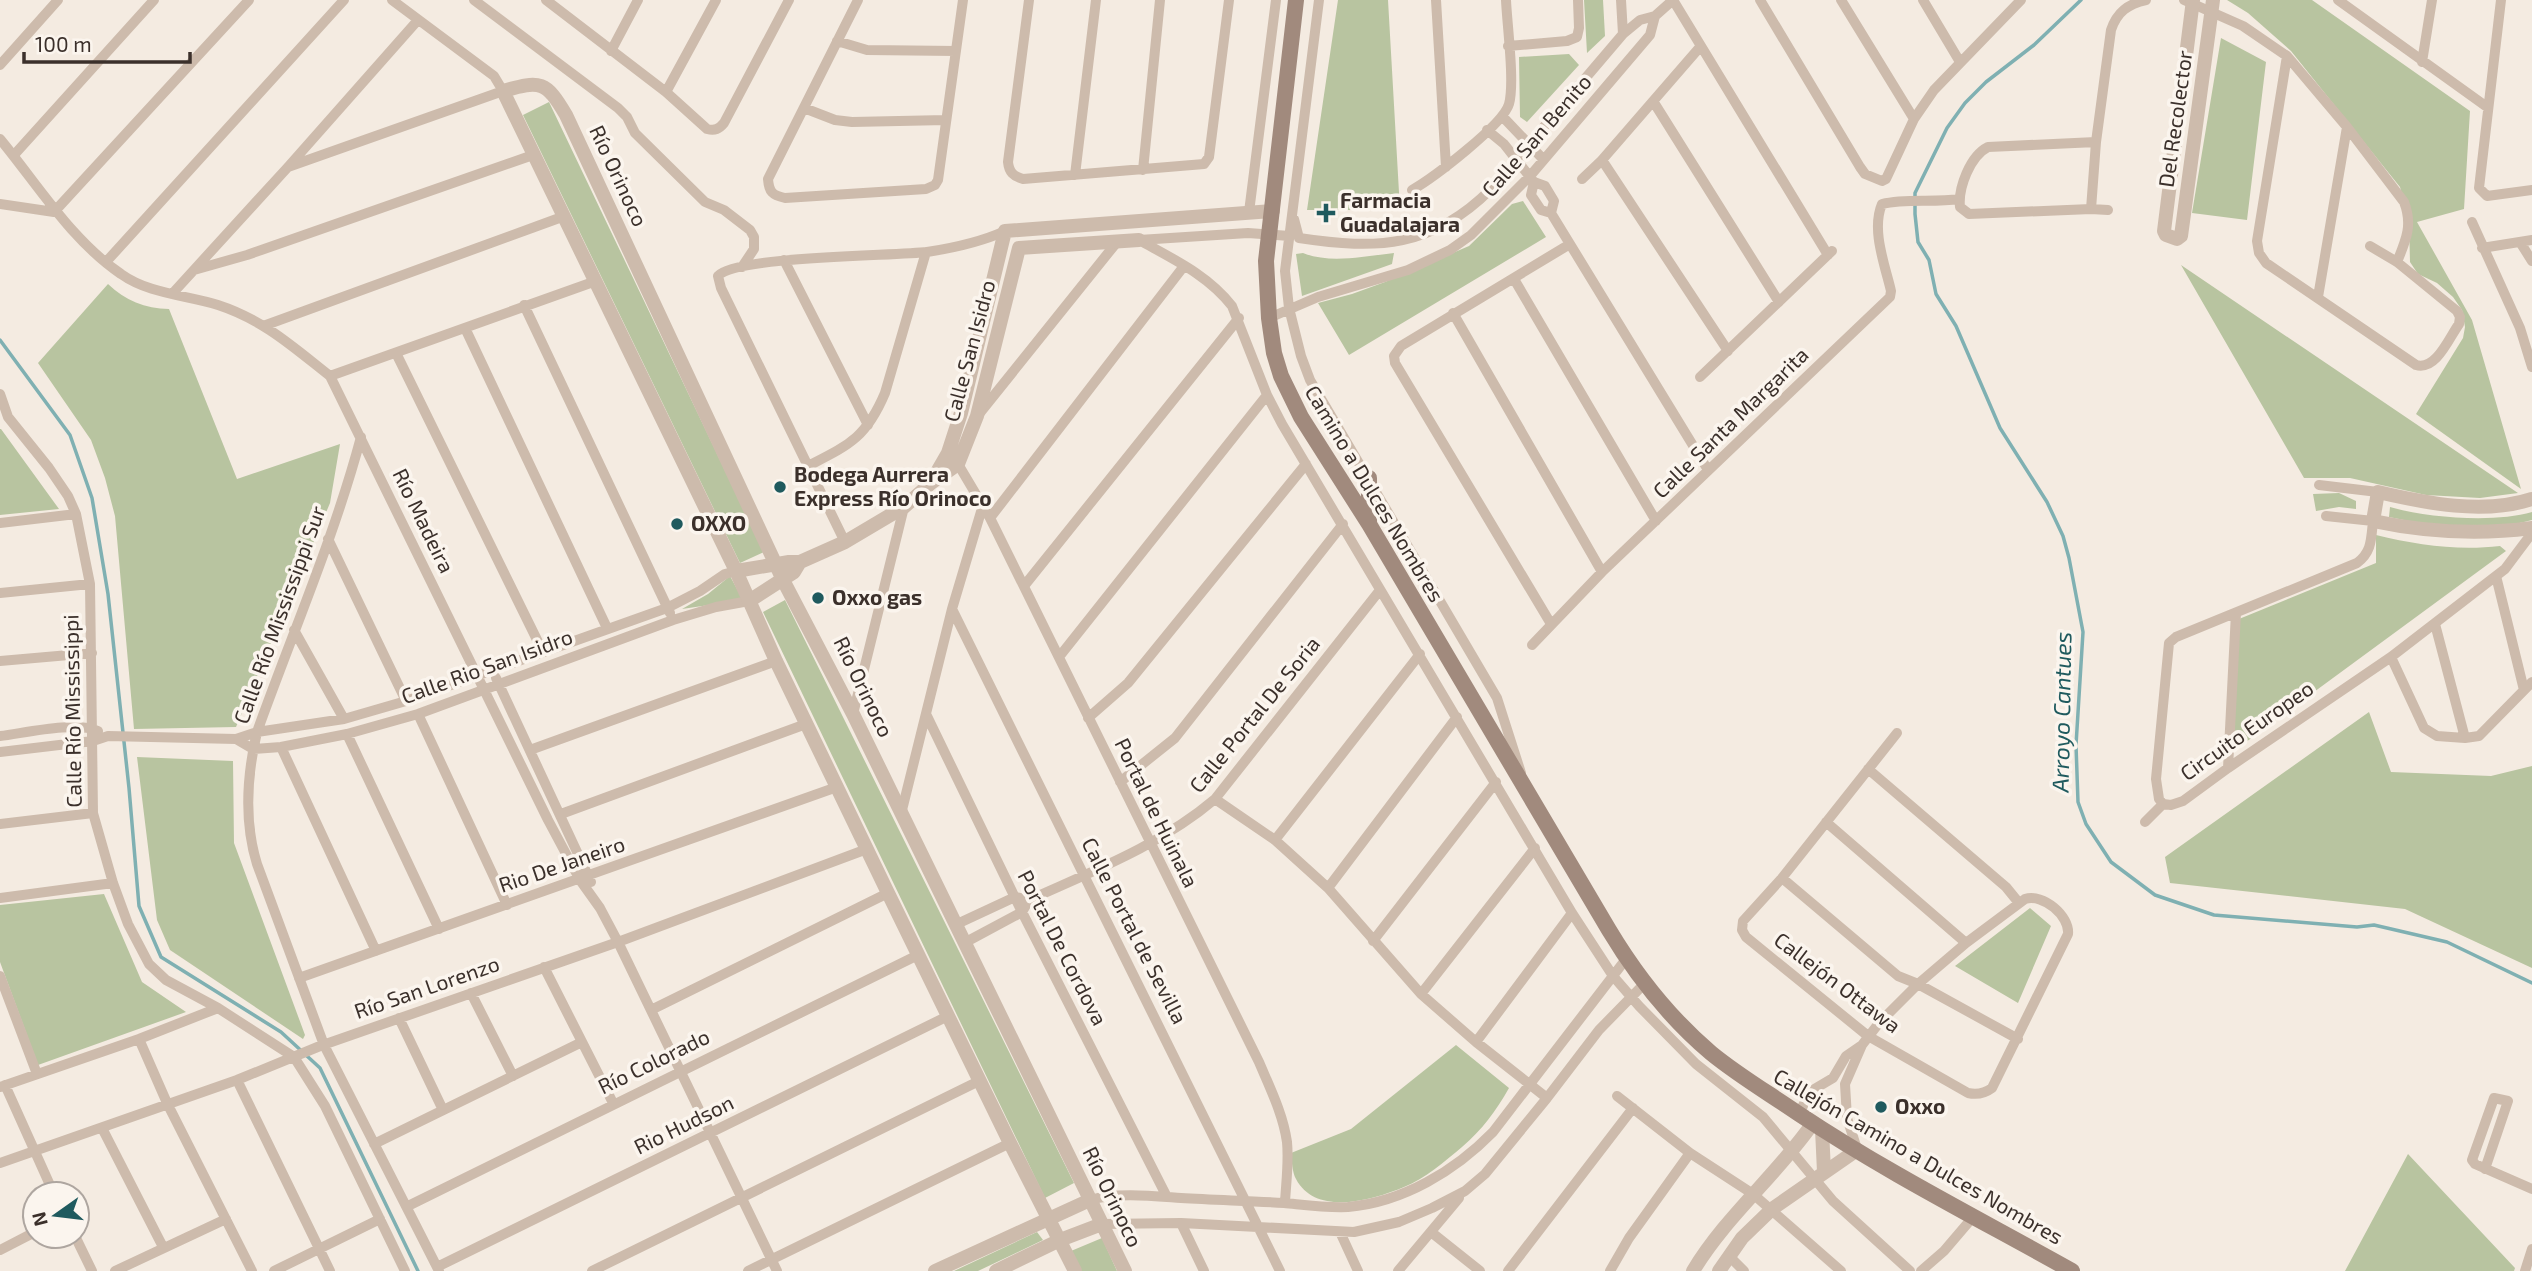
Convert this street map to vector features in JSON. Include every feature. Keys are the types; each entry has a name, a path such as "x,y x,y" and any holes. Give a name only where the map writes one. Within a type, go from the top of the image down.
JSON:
{"main road":[{"name":"Camino a Dulces Nombres","path":"1296,0 1266,261 1274,353 1290,397 1369,524 1626,959"},
{"path":"1369,478 1369,524"},
{"name":"Callejón Camino a Dulces Nombres","path":"1626,959 1711,1053 1752,1084 1857,1150 2072,1271"}],"street":[{"path":"0,65 58,0"},
{"path":"14,155 154,0"},
{"path":"0,204 54,212 249,0"},
{"path":"106,262 344,0"},
{"path":"392,0 494,76 503,91 736,571 806,724 1075,1271"},
{"path":"474,0 618,108 627,117 635,133 705,202 724,210 750,230 754,237 754,249 742,267"},
{"path":"546,0 559,4 611,51 666,92 707,129 720,128 789,0"},
{"path":"611,51 638,0"},
{"path":"666,92 716,0"},
{"path":"858,0 768,179 768,189 774,196 785,198 926,189 935,186 963,0"},
{"path":"1029,0 1009,170 1014,176 1023,179 1204,164 1209,158 1229,0"},
{"path":"1075,175 1096,0"},
{"path":"1143,170 1160,0"},
{"path":"1249,212 1276,0"},
{"path":"1319,0 1285,271 1289,308 1301,356 1322,403 1369,478 1497,698 1527,792"},
{"path":"1436,0 1446,167"},
{"path":"1412,190 1446,167 1504,113 1510,97 1506,0"},
{"path":"1508,46 1567,41 1577,37 1578,0"},
{"path":"1621,0 1623,34"},
{"path":"1673,0 1830,253 1700,377"},
{"name":"Calle San Benito","path":"1292,213 1299,238 1349,244 1405,240 1456,219 1472,208 1517,159 1623,34 1640,20 1655,16 1673,0"},
{"path":"1760,0 1860,167 1865,174 1882,181 1886,178 1914,118 1934,90 2014,3"},
{"path":"1841,0 1914,118"},
{"path":"1923,0 1960,62"},
{"path":"2091,209 2096,142 2114,21 2124,9 2135,2 2146,0"},
{"path":"2338,0 2487,107"},
{"path":"2354,12 2356,0"},
{"path":"2422,62 2432,0"},
{"path":"2501,0 2479,183 2482,193 2487,196 2532,190"},
{"path":"2190,1 2212,5 2287,56 2347,127 2404,202 2409,215 2410,227 2397,262"},
{"name":"Del Recolector","path":"2190,1 2164,230 2170,237 2181,236 2212,5"},
{"name":"Calle San Benito","path":"1269,318 1318,297 1408,271 1428,262 1471,235 1532,179 1543,159 1650,34 1655,16"},
{"path":"172,294 418,20"},
{"path":"837,41 867,50 956,51"},
{"path":"1581,179 1602,160 1700,47"},
{"path":"2287,56 2257,241 2259,253 2266,263 2416,365 2426,366 2432,362 2459,324 2460,317 2454,307 2397,262 2371,246"},
{"name":"Río Orinoco","path":"503,91 526,85 542,85 549,89 557,100 783,580 966,942 1125,1271"},
{"path":"288,167 503,91"},
{"path":"1653,101 1779,302"},
{"path":"804,108 835,120 852,122 946,120"},
{"path":"1504,113 1543,159"},
{"path":"2318,297 2347,127"},
{"path":"1487,130 1504,144 1532,179 1545,186 1554,201 1551,213"},
{"name":"Río Madeira","path":"0,139 54,212 121,275 140,285 215,304 266,326 330,376 530,784 618,942 777,1271"},
{"path":"2096,142 1987,147 1976,154 1973,160 1959,199 1960,208 1969,214 2108,210"},
{"path":"194,270 247,255 533,155"},
{"path":"1602,160 1728,351"},
{"path":"1532,179 1531,195 1541,210 1551,213 1708,470"},
{"name":"Calle Santa Margarita","path":"1532,645 1602,572 1890,297 1879,232 1878,218 1882,204 1959,199"},
{"path":"845,542 718,280 721,272 784,260 926,252 987,239 1005,231 1249,212 1292,213"},
{"path":"266,326 562,217"},
{"path":"2472,222 2520,328 2532,367"},
{"path":"1019,247 1021,230"},
{"name":"Calle San Isidro","path":"953,458 961,413 1005,231"},
{"path":"987,239 1002,247 1019,247 1201,235 1289,236"},
{"name":"Camino a Dulces Nombres","path":"1139,240 1203,277 1223,294 1239,318 1267,395 1306,464 1572,912 1613,976 1696,1064 1763,1117 1791,1151 1818,1176 1833,1201 1910,1271"},
{"path":"2482,248 2532,240"},
{"path":"977,416 1117,242"},
{"path":"2520,242 2532,261"},
{"path":"1551,624 1395,363 1396,351 1401,346 1570,244"},
{"name":"Calle San Isidro","path":"953,458 977,416 1019,247"},
{"path":"808,466 858,438 886,393 926,252"},
{"path":"784,260 868,425"},
{"path":"990,518 1184,266"},
{"path":"1514,279 1656,521"},
{"path":"330,376 596,281"},
{"path":"524,305 673,620"},
{"path":"1452,313 1602,572"},
{"path":"1024,586 1239,318"},
{"path":"466,328 607,628"},
{"path":"396,353 542,652"},
{"name":"Calle Río Mississippi","path":"0,394 4,419 49,468 68,496 76,514 90,584 93,813 113,883 128,923 149,964 166,980 298,1055 405,1271"},
{"path":"1059,657 1267,395"},
{"name":"Calle Río Mississippi Sur","path":"361,438 352,473 257,732 247,820 250,841 322,1045 408,1206 438,1269"},
{"path":"736,571 800,562 845,542 904,507 931,483 953,458"},
{"name":"Portal de Huinala","path":"953,458 990,518 1259,1062 1278,1107 1287,1142 1285,1203"},
{"path":"1088,718 1129,683 1306,464"},
{"path":"2319,485 2457,506 2511,504 2532,499"},
{"name":"Circuito Europeo","path":"2378,492 2369,553 2357,563 2176,636 2169,643 2156,779 2157,791 2163,804 2171,805 2183,801 2391,657 2496,576 2516,557 2532,531"},
{"path":"901,814 952,609 983,505"},
{"path":"853,714 904,507"},
{"path":"0,523 76,514"},
{"path":"2326,516 2420,529 2532,531"},
{"path":"1120,782 1175,738 1343,524"},
{"path":"328,538 406,701"},
{"path":"749,601 794,572 800,562"},
{"name":"Calle Rio San Isidro","path":"0,736 65,729 93,735 236,739 257,732 344,719 406,701 667,608 700,591 724,574 736,571"},
{"path":"2391,657 2424,728 2437,736 2465,738 2483,733 2528,686 2496,576"},
{"path":"0,593 90,584"},
{"name":"Calle Portal De Soria","path":"1029,900 1176,830 1215,799 1380,590"},
{"name":"Calle Rio San Isidro","path":"236,739 253,749 281,747 347,734 418,714 673,620 716,607 749,601"},
{"name":"Calle Portal de Sevilla","path":"952,609 1280,1271"},
{"path":"2228,768 2236,613"},
{"path":"2435,624 2465,738"},
{"path":"294,630 344,719"},
{"path":"0,661 92,653"},
{"path":"1275,840 1420,654"},
{"path":"530,750 776,661"},
{"name":"Río Madeira","path":"492,670 561,814 584,878"},
{"path":"418,714 507,905"},
{"name":"Portal De Cordova","path":"926,714 1022,912 1167,1197"},
{"path":"1328,888 1457,717"},
{"path":"561,814 806,724"},
{"name":"Callejón Ottawa","path":"1897,733 1782,878 1743,921 1743,934 1865,1040 1968,1093 1975,1094 1987,1092 1992,1088 2068,934 2067,923 2043,899 2031,897 2019,903"},
{"path":"347,734 439,929"},
{"path":"0,752 93,735"},
{"path":"281,747 376,951"},
{"path":"1818,1176 1811,1122 1811,1091 1833,1078 1846,1056 1865,1040 1918,984 2019,903 2006,887 1868,769"},
{"path":"530,784 543,777"},
{"path":"1373,941 1496,782"},
{"name":"Rio De Janeiro","path":"299,978 837,787"},
{"path":"1215,799 1275,840 1328,888 1421,994 1547,1098"},
{"path":"2145,822 2163,804"},
{"path":"0,824 93,813"},
{"path":"1826,822 1966,943"},
{"path":"1421,994 1535,848"},
{"name":"Río San Lorenzo","path":"0,1163 237,1080 322,1045 618,942 867,849"},
{"path":"1782,878 1898,976 1918,984 2018,1039"},
{"path":"0,898 113,883"},
{"path":"651,1010 888,893"},
{"path":"957,924 1015,897 1029,900 1022,912 966,942"},
{"path":"1476,1042 1572,912"},
{"name":"Río Colorado","path":"408,1206 918,955"},
{"path":"936,1271 1049,1217 1090,1200 1108,1196 1285,1203 1325,1208 1374,1202 1411,1189 1446,1172 1468,1157 1493,1132 1626,959"},
{"path":"544,967 613,1103"},
{"path":"0,976 37,1074"},
{"path":"1398,1271 1465,1191 1485,1174 1600,1030 1645,983"},
{"path":"471,993 513,1076"},
{"path":"48,1180 3,1086 139,1039 218,1008"},
{"name":"Rio Hudson","path":"438,1269 948,1016"},
{"path":"399,1018 443,1110"},
{"path":"139,1039 167,1103 252,1271"},
{"path":"1719,1271 1742,1238 1772,1209 1857,1150 1847,1118 1845,1084 1865,1040"},
{"path":"374,1144 582,1042"},
{"path":"1833,1078 1845,1084"},
{"path":"237,1080 330,1271"},
{"path":"592,1271 979,1080"},
{"path":"1617,1096 1690,1153 1754,1194 1841,1271"},
{"path":"2485,1169 2508,1101 2494,1098 2472,1156 2475,1164 2485,1169 2532,1189"},
{"path":"1507,1271 1633,1108"},
{"path":"1693,1271 1709,1245 1791,1151 1811,1122"},
{"path":"102,1128 163,1247"},
{"path":"748,1271 1010,1143"},
{"path":"1610,1271 1629,1238 1690,1153"},
{"path":"1468,1157 1485,1174"},
{"path":"996,1271 1060,1240 1102,1224 1181,1223 1354,1232 1399,1222 1465,1191"},
{"path":"1921,1271 1944,1251 1973,1217"},
{"path":"115,1271 226,1219"},
{"path":"274,1271 380,1219"},
{"path":"1181,1223 1204,1271"},
{"path":"1340,1232 1358,1271"},
{"path":"1431,1232 1480,1271"},
{"path":"0,1250 21,1239"},
{"path":"2525,1271 2532,1249"},
{"path":"82,1250 92,1271"},
{"path":"1729,1256 1744,1271"}],"green space":[{"path":"1338,0 1388,0 1400,210 1307,210"},
{"path":"1584,0 1603,0 1605,36 1587,53"},
{"path":"2227,0 2312,0 2470,111 2464,209 2417,222 2472,320 2521,489 2416,414 2463,338 2465,327 2462,310 2453,297 2437,283 2418,274 2410,262 2409,221 2400,187 2291,51 2248,13"},
{"path":"2221,38 2266,62 2247,220 2192,213"},
{"path":"1569,54 1579,65 1527,122 1520,117 1519,57"},
{"path":"549,102 764,552 740,563 523,115"},
{"path":"1523,201 1546,237 1349,355 1318,303 1385,282 1469,246 1512,204"},
{"path":"1394,253 1392,264 1302,296 1296,254 1336,259"},
{"path":"2181,265 2518,493 2480,498 2426,495 2350,478 2304,478"},
{"path":"108,284 121,295 136,302 169,309 237,479 340,444 330,503 236,727 134,729 115,516 91,440 38,363"},
{"path":"1,429 59,509 0,515"},
{"path":"2339,493 2356,501 2356,509 2339,507 2316,511 2313,494"},
{"path":"2390,507 2461,518 2500,517 2532,512 2532,520 2495,527 2460,528 2389,517"},
{"path":"2376,535 2438,546 2500,546 2506,551 2231,753 2239,619 2376,563"},
{"path":"730,576 743,600 682,609 708,594"},
{"path":"785,600 1074,1183 1045,1198 763,612"},
{"path":"2369,712 2391,772 2491,776 2532,766 2532,968 2405,909 2170,883 2165,857"},
{"path":"137,757 233,761 234,843 305,1035 303,1039 170,950 157,920"},
{"path":"104,894 142,982 186,1012 38,1065 0,962 0,905"},
{"path":"2030,908 2051,926 2018,1003 1955,966"},
{"path":"1456,1045 1509,1088 1488,1120 1469,1141 1420,1179 1377,1197 1331,1202 1305,1191 1296,1179 1291,1153 1351,1129"},
{"path":"2408,1154 2515,1268 2514,1271 2345,1271"},
{"path":"1037,1232 1043,1240 978,1271 954,1271"},
{"path":"1102,1238 1117,1271 1081,1271 1071,1251"}],"waterway":[{"name":"Arroyo Cantues","path":"2081,0 2034,45 1986,82 1965,103 1947,128 1915,193 1915,214 1918,242 1929,260 1936,294 1956,326 2000,428 2047,502 2063,536 2083,632 2076,745 2078,802 2086,824 2111,862 2155,895 2214,915 2357,927 2374,925 2447,942 2532,983"},
{"path":"0,340 70,435 92,498 108,594 139,906 161,957 281,1032 320,1068 418,1271"}],"place":[{"name":"Farmacia Guadalajara","path":"1326,213"},
{"name":"Bodega Aurrera Express Río Orinoco","path":"780,487"},
{"name":"OXXO","path":"677,524"},
{"name":"Oxxo gas","path":"818,598"},
{"name":"Oxxo","path":"1881,1107"}]}
